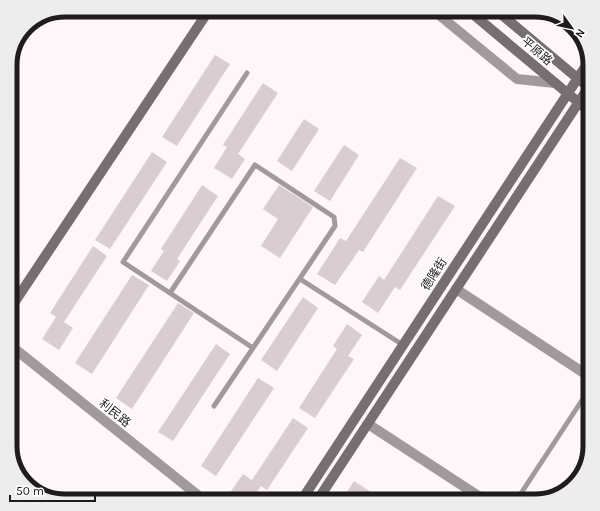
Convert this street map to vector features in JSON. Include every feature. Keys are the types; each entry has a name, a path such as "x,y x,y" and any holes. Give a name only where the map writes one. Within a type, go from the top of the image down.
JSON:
{"main road":[{"path":"17,298 204,17"},
{"name":"平原路","path":"476,17 583,106"},
{"name":"平原路","path":"504,17 583,82"},
{"name":"德隆街","path":"305,494 583,70"},
{"path":"322,494 583,96"}],"street":[{"path":"442,17 517,79 555,83"},
{"path":"456,289 583,372"},
{"name":"利民路","path":"17,351 195,494"},
{"path":"368,424 475,494"}],"lane":[{"path":"247,73 122,262 253,348"},
{"path":"170,293 255,165 334,217 335,226 214,406"},
{"path":"300,279 403,345"},
{"path":"521,494 583,399"}],"building":[{"path":"215,55 230,64 177,146 162,137"},
{"path":"263,83 278,93 238,154 245,159 232,179 214,168 227,147 223,145"},
{"path":"304,119 319,129 292,171 277,161"},
{"path":"344,145 359,155 330,201 314,191"},
{"path":"152,152 167,162 110,249 95,240"},
{"path":"400,158 417,168 363,252 359,250 335,285 317,274 340,238 346,241"},
{"path":"202,185 218,196 177,259 180,261 167,281 151,271 164,251 161,249"},
{"path":"279,185 313,207 280,258 261,246 278,219 263,209"},
{"path":"438,196 455,206 400,290 395,287 378,313 362,302 379,276 384,280"},
{"path":"93,246 107,256 64,322 73,328 59,350 42,339 56,317 50,313"},
{"path":"132,275 149,285 92,374 75,363"},
{"path":"303,297 318,308 277,371 261,360"},
{"path":"178,303 194,313 132,409 116,398"},
{"path":"347,324 362,335 348,356 354,359 315,418 299,408 337,349 333,346"},
{"path":"216,344 230,354 173,441 158,432"},
{"path":"258,378 274,388 216,476 201,466"},
{"path":"293,418 308,428 267,490 261,486 256,494 229,494 243,474 252,480"},
{"path":"354,481 374,494 346,494"}]}
